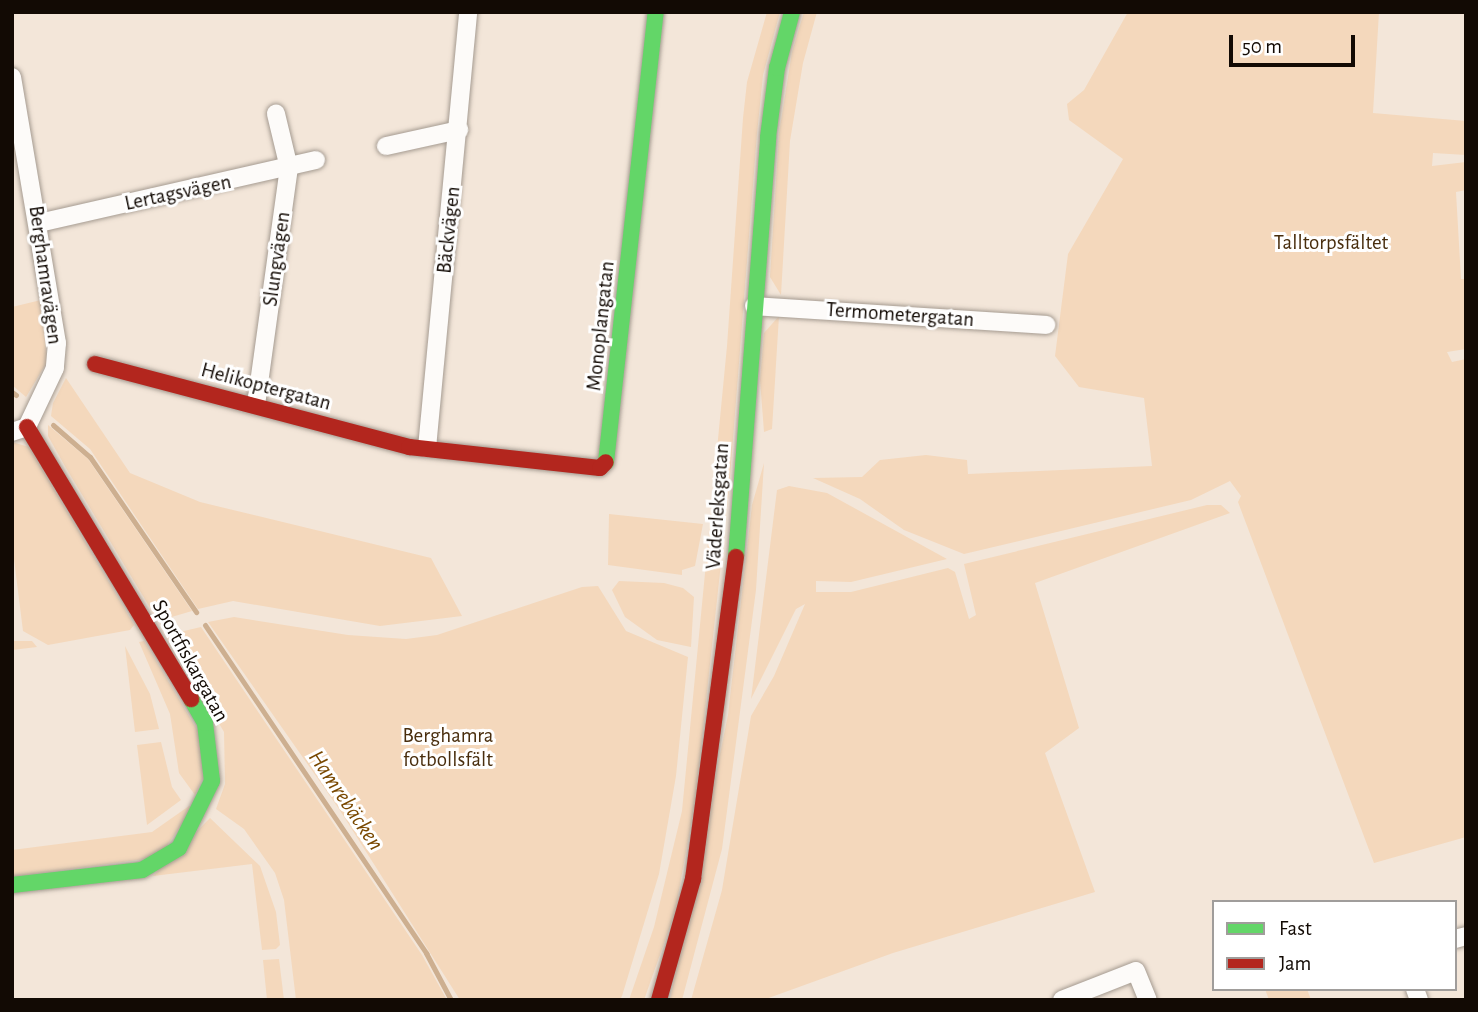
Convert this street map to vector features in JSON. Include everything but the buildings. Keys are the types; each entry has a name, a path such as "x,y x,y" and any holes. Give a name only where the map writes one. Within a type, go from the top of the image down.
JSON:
{"street":[{"name":"Bäckvägen","path":"427,448 468,12"},
{"name":"Monoplangatan","path":"427,448 590,469 607,461 656,12"},
{"name":"Väderleksgatan","path":"659,1000 693,879 708,785 734,578 768,137 777,68 792,12"},
{"name":"Berghamravägen","path":"12,77 39,223 57,343 55,368 19,429"},
{"name":"Slungvägen","path":"256,405 289,168 275,114"},
{"path":"386,146 459,130"},
{"name":"Lertagsvägen","path":"39,223 316,160"},
{"name":"Termometergatan","path":"754,306 1046,325"},
{"name":"Helikoptergatan","path":"95,364 427,448"},
{"name":"Sportfiskargatan","path":"12,885 142,870 158,863 179,848 191,831 212,781 205,723 19,429"},
{"path":"1062,1000 1136,971 1148,1000"}],"green space":[{"path":"767,12 780,12 763,75 729,490 695,802 675,912 644,1000 629,1000 654,927 682,811 727,346 743,118 747,82"},
{"path":"804,12 817,12 803,63 790,141 781,295 770,277 779,133 792,52"},
{"name":"Talltorpsfältet","path":"1128,12 1379,12 1373,113 1466,121 1466,155 1433,153 1432,166 1466,162 1466,190 1456,192 1461,279 1466,279 1466,349 1447,352 1452,362 1466,359 1466,837 1374,863 1238,502 1241,496 1230,481 1191,500 964,554 904,530 860,499 813,478 862,477 880,460 926,455 967,460 968,474 1152,466 1144,398 1079,387 1055,356 1068,254 1123,159 1069,120 1067,104 1084,90"},
{"path":"41,300 47,362 26,397 12,385 12,307"},
{"path":"779,316 772,429 764,432 760,380 764,333"},
{"path":"66,378 130,473 200,502 431,558 462,616 380,626 233,601 198,609 90,449 51,416 53,403"},
{"path":"48,425 88,459 192,611 158,621 48,436"},
{"path":"12,442 29,447 134,625 130,630 48,645 23,631 12,543"},
{"path":"764,463 756,590 722,849 682,1000 670,1000 728,715 752,505"},
{"path":"789,486 827,493 947,559 851,582 816,581 816,592 851,592 948,568 955,572 969,619 976,615 964,564 1207,505 1221,505 1230,513 1035,583 1079,728 1045,753 1095,892 893,953 763,1000 691,1000 722,890 751,716 774,676 805,604 796,609 751,699 777,490"},
{"path":"609,514 703,524 695,566 682,570 682,575 608,565"},
{"path":"619,581 664,583 683,588 694,597 691,647 657,640 625,617 612,590"},
{"name":"Berghamra fotbollsfält","path":"598,586 626,631 688,657 676,776 659,874 622,996 620,1000 460,1000 339,809 208,622 234,617 348,635 406,639 437,635 582,587"},
{"path":"201,627 422,955 447,1000 296,1000 284,900 275,873 244,829 216,809 225,784 224,732 167,635"},
{"path":"12,641 32,641 37,647 12,650"},
{"path":"144,641 201,736 204,775 195,795 179,773 170,714 139,642"},
{"path":"125,646 150,694 159,729 135,732"},
{"path":"161,742 172,787 181,800 147,825 137,745"},
{"path":"189,806 193,808 159,857 12,877 12,850 152,832"},
{"path":"210,818 260,866 276,912 280,945 276,949 262,950 252,864 153,876"},
{"path":"279,959 284,1000 267,1000 263,960"},
{"path":"1266,991 1308,991 1311,1000 1269,1000"}],"waterway":[{"name":"Hamrebäcken","path":"12,392 16,395"},
{"name":"Hamrebäcken","path":"53,425 90,457 196,612"},
{"name":"Hamrebäcken","path":"205,625 426,953 451,1000"}],"traffic: fast":[{"path":"606,462 656,12"},
{"path":"736,557 768,137 777,68 792,12"},
{"path":"12,885 142,870 179,848 212,781 205,723 191,699"}],"traffic: jam":[{"path":"95,364 409,447 600,468 606,462"},
{"path":"27,427 191,699"},
{"path":"659,1000 693,879 736,557"}]}
